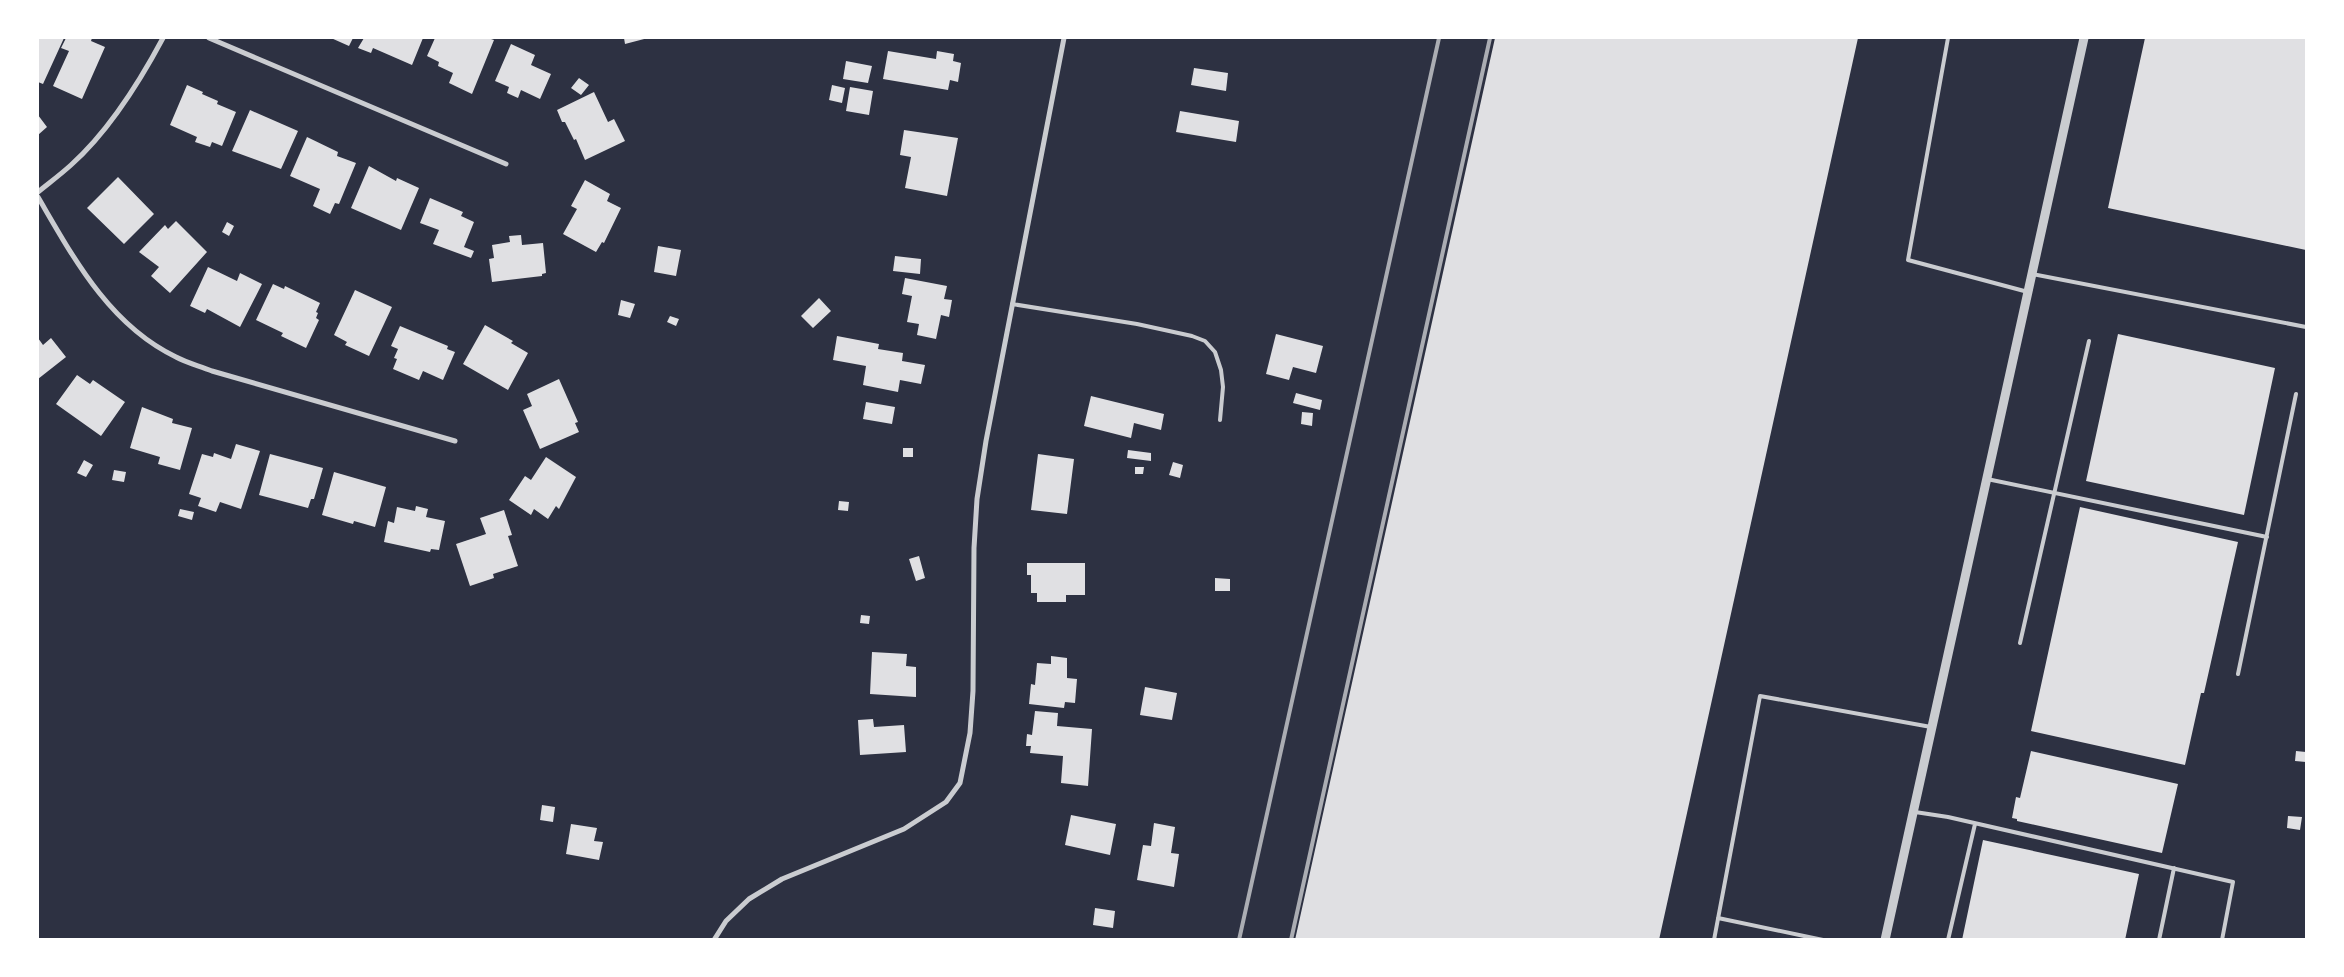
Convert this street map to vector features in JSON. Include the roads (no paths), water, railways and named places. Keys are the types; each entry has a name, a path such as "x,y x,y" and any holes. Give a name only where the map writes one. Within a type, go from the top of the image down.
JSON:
{"street":[{"path":"38,192 71,165 96,139 132,89 163,38"},
{"path":"209,38 506,164"},
{"path":"714,940 726,921 749,899 782,878 904,829 946,802 960,783 970,733 973,691 974,548 977,500 1012,304 1064,38"},
{"path":"1885,940 2084,38"},
{"path":"38,197 92,284 118,315 175,357 220,373 455,441"}],"lane":[{"path":"1948,38 1908,260 2028,292"},
{"path":"2032,274 2306,327"},
{"path":"1012,304 1138,324 1192,336 1205,341 1215,352 1221,370 1223,386 1220,420"},
{"path":"2020,643 2089,341"},
{"path":"2238,674 2296,394"},
{"path":"1986,478 2267,537"},
{"path":"1714,940 1760,696 1932,727"},
{"path":"1913,811 2233,882 2222,940"},
{"path":"1948,940 1975,824"},
{"path":"2159,940 2174,868"},
{"path":"1718,918 1823,940"}],"railway":[{"path":"1239,940 1439,38"},
{"path":"1291,940 1490,38"}]}
